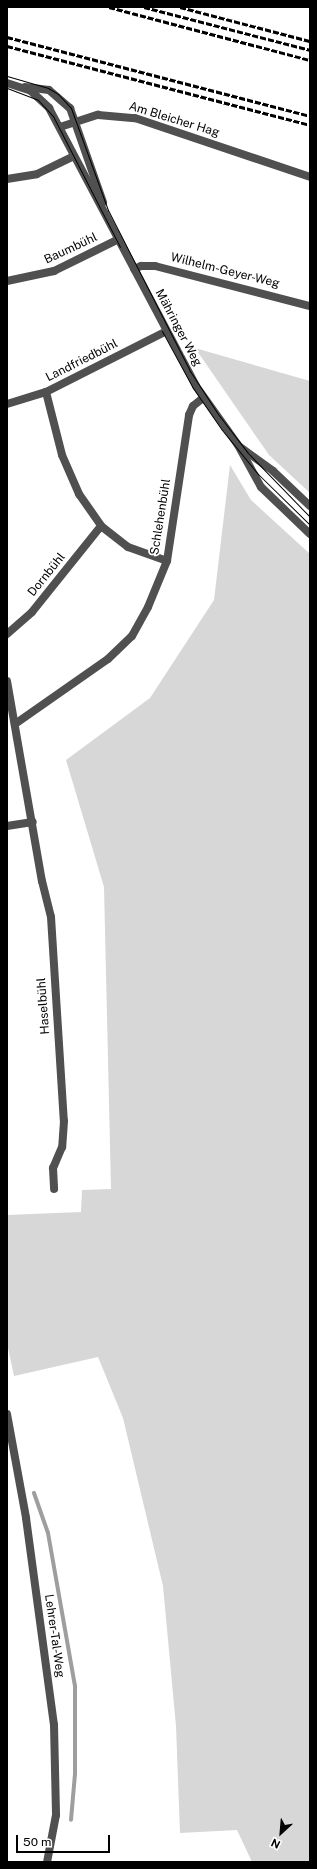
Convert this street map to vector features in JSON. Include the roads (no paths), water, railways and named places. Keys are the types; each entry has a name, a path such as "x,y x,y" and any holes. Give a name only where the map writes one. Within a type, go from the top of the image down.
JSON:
{"street":[{"path":"7,83 52,91 68,105 76,122"},
{"path":"21,86 43,100 60,128"},
{"name":"Am Bleicher Hag","path":"60,128 103,115 135,118 310,177"},
{"name":"Mähringer Weg","path":"76,122 108,216"},
{"name":"Mähringer Weg","path":"60,128 108,216 165,332 203,398 238,445 261,487 310,534"},
{"path":"7,179 37,174 74,156"},
{"name":"Baumbühl","path":"7,281 54,272 119,239"},
{"name":"Wilhelm-Geyer-Weg","path":"134,269 141,266 154,266 310,306"},
{"name":"Landfriedbühl","path":"7,404 46,392 165,332"},
{"path":"46,392 62,455 79,494 100,526 128,547 166,561"},
{"name":"Schlehenbühl","path":"15,724 108,659 132,636 148,606 166,561 189,415 193,406 203,398"},
{"name":"Mähringer Weg","path":"238,445 273,471 310,506"},
{"name":"Dornbühl","path":"7,634 32,612 100,526"},
{"name":"Haselbühl","path":"7,681 33,822 42,881 51,917 64,1121 62,1147 53,1168 54,1189"},
{"path":"7,826 33,822"},
{"name":"Lehrer-Tal-Weg","path":"7,1414 26,1518 54,1724 56,1815 47,1862"}],"waterway":[{"path":"34,1493 48,1533 75,1686 75,1774 71,1820"}],"tram line":[{"path":"7,76 48,88 58,94 71,108 108,210 190,371 218,414 248,453 310,517"},
{"path":"7,88 38,100 53,116 120,247"},
{"path":"162,331 193,388 222,430 258,474 310,525"}],"railway":[{"path":"109,7 310,60"},
{"path":"144,7 310,50"},
{"path":"180,7 310,41"},
{"path":"7,37 310,116"},
{"path":"7,46 310,125"}]}
